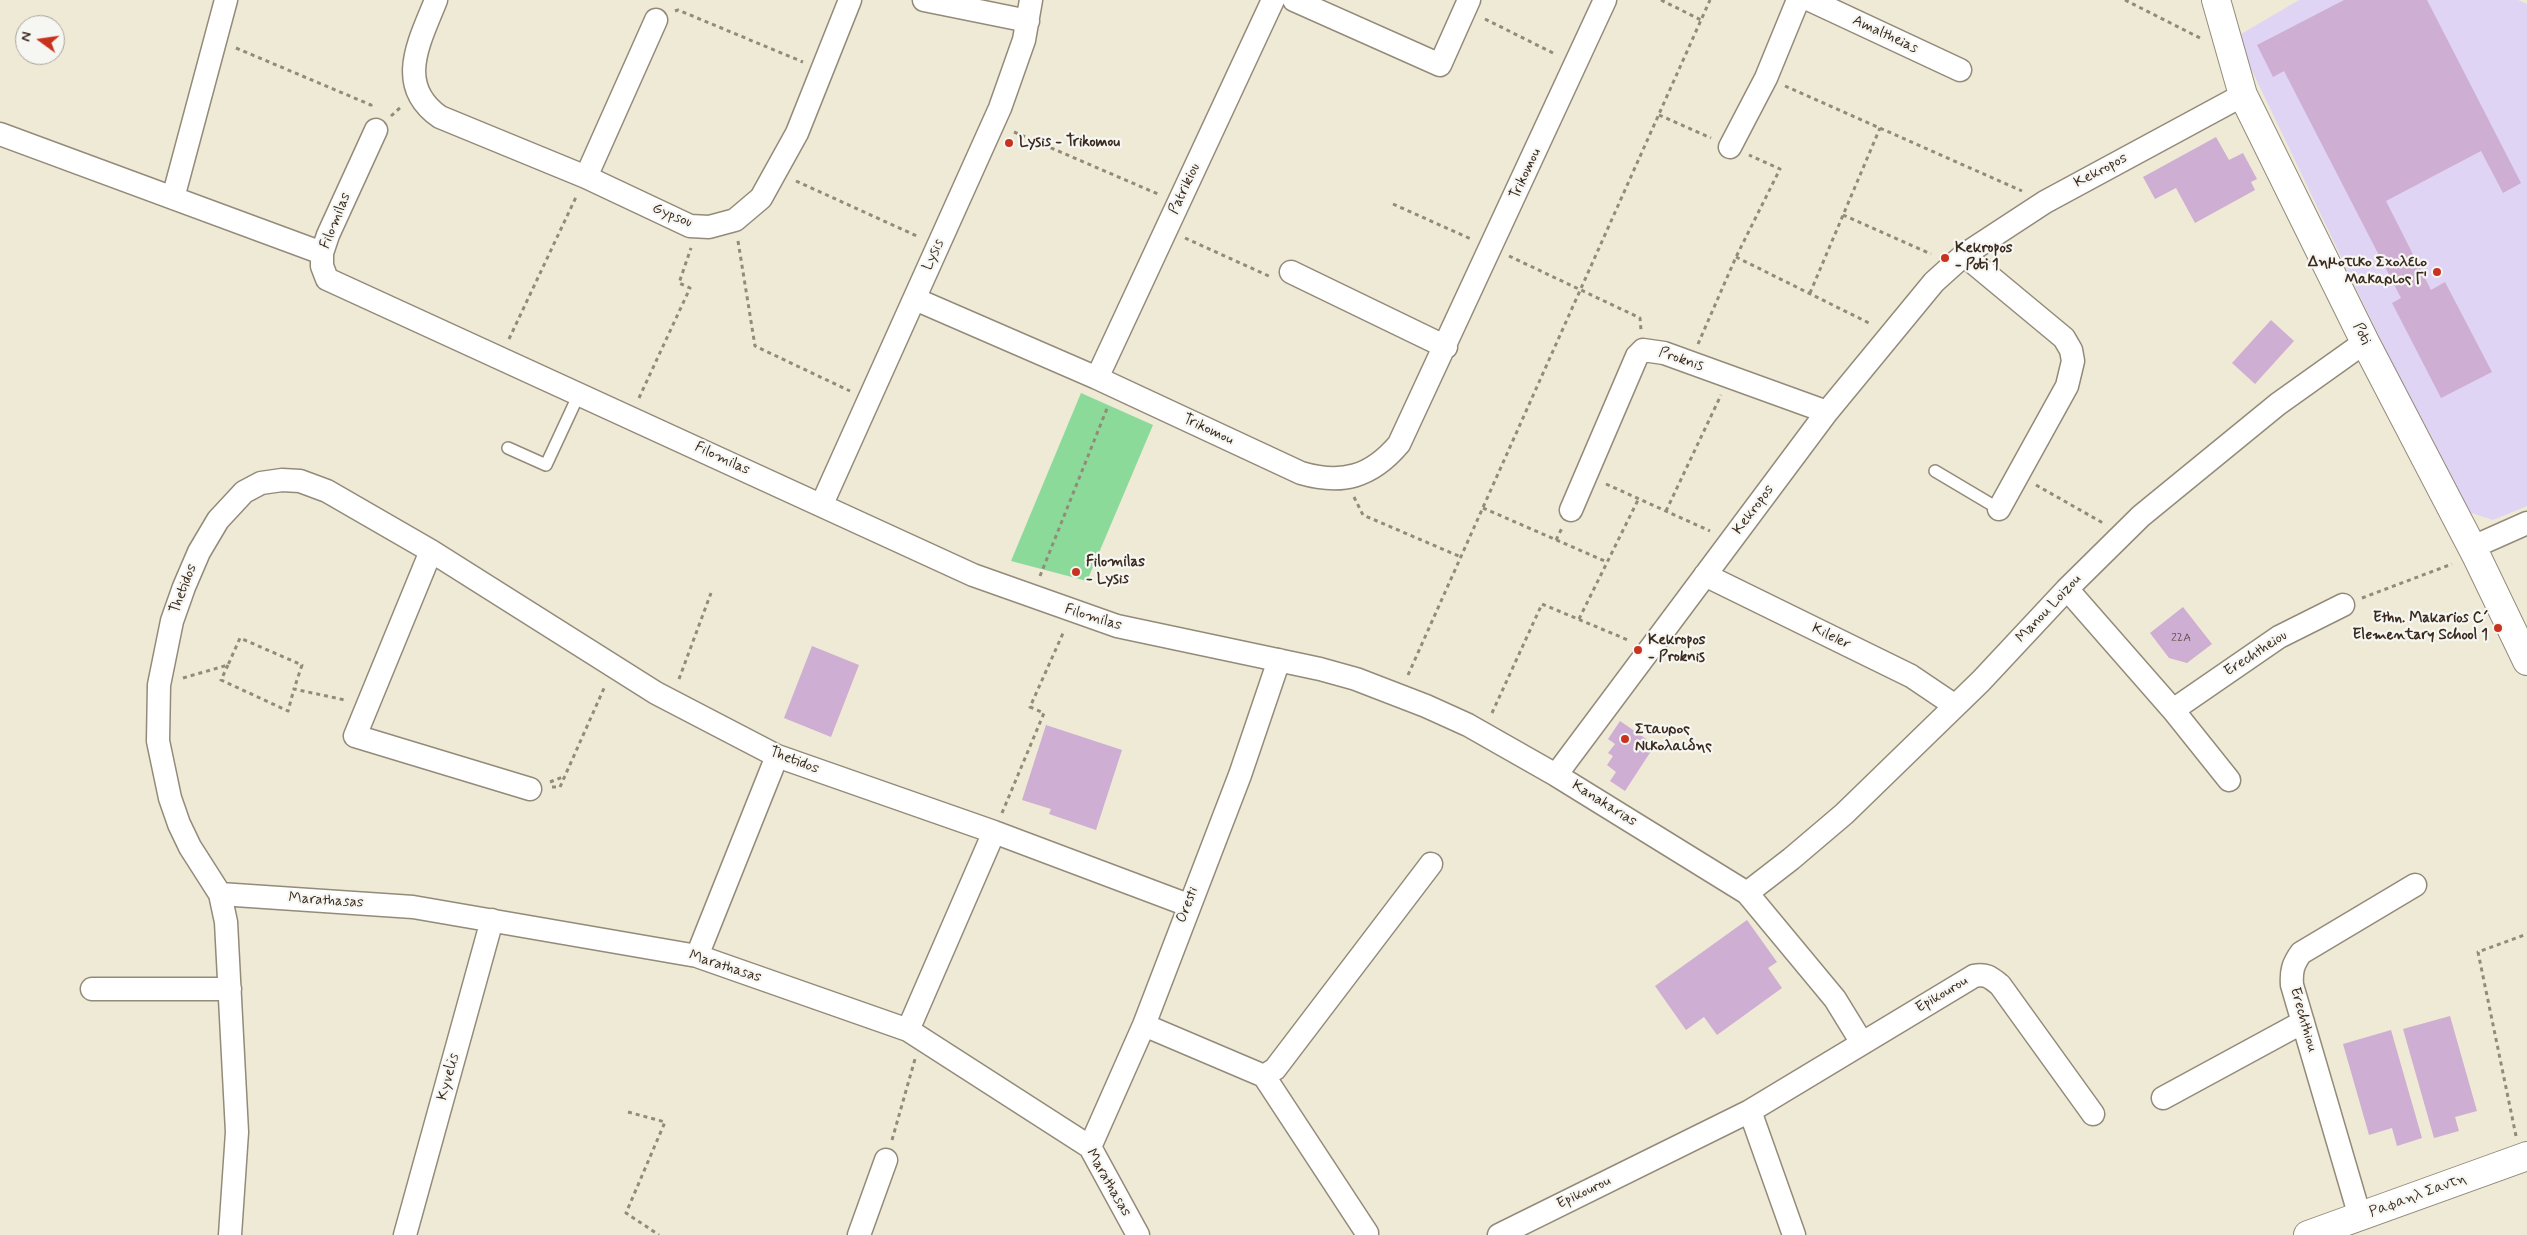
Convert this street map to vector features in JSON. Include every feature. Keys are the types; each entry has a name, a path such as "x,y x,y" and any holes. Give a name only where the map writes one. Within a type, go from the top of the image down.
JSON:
{"street":[{"path":"173,198 226,0"},
{"path":"418,92 413,76 414,56 436,0"},
{"name":"Gypsou","path":"418,92 426,107 440,117 586,177 690,226 709,227 735,220 761,198 797,133 850,0"},
{"path":"924,0 1030,11"},
{"name":"Patrikiou","path":"1107,382 1167,229 1273,0"},
{"path":"1294,0 1440,64 1467,5"},
{"name":"Trikomou","path":"915,299 1107,382 1301,473 1318,478 1343,478 1366,473 1378,466 1399,444 1446,347 1605,0"},
{"path":"1730,147 1766,78 1798,0"},
{"name":"Amaltheias","path":"1810,0 1960,70"},
{"name":"Poti","path":"2216,0 2243,94 2365,342 2475,551 2527,661"},
{"name":"Lysis","path":"822,504 993,124 1009,85 1030,11"},
{"path":"586,177 656,20"},
{"name":"Kekropos","path":"1556,775 1827,412 1890,334 1958,260 2045,202 2243,94"},
{"name":"Filomilas","path":"376,130 328,235 322,253 322,266 327,278 965,571 1072,612 1157,636 1279,660"},
{"path":"0,134 322,253"},
{"path":"1958,260 2064,338 2071,350 2073,361 2067,386 1999,509"},
{"path":"1291,272 1446,347"},
{"name":"Manou Loizou","path":"1747,893 1844,814 1954,705 1981,681 2066,589 2183,480 2278,404 2365,342"},
{"name":"Proknis","path":"1571,510 1637,356 1643,350 1664,353 1827,412"},
{"name":"Thetidos","path":"220,894 190,847 170,798 158,741 159,685 172,621 199,552 229,506 244,492 261,483 300,481 320,488 431,552 610,676 670,701 777,756 994,832 1188,905"},
{"path":"2475,551 2527,523"},
{"path":"431,552 355,736 530,789"},
{"name":"Kileler","path":"1705,576 1911,676 1954,705"},
{"path":"2066,589 2173,710 2229,780"},
{"name":"Erechtheiou","path":"2173,710 2278,637 2343,605"},
{"name":"Kanakarias","path":"1279,660 1320,668 1398,694 1483,734 1556,775 1747,893 1835,999 1862,1043"},
{"name":"Oresti","path":"1090,1147 1144,1025 1188,905 1240,775 1279,660"},
{"path":"697,956 777,756"},
{"path":"914,1034 994,832"},
{"path":"1264,1076 1275,1070 1431,864"},
{"name":"Erechthiou","path":"2360,1217 2303,1022 2291,973 2293,964 2301,953 2415,884"},
{"path":"220,894 228,943 237,1132 230,1235"},
{"name":"Marathasas","path":"220,894 413,908 697,956 914,1034 1090,1147 1138,1235"},
{"name":"Kyvelis","path":"406,1235 492,920"},
{"name":"Epikourou","path":"1499,1235 1750,1111 1974,976 1982,974 2000,985 2093,1114"},
{"path":"92,988 230,988"},
{"path":"2163,1098 2303,1022"},
{"path":"1144,1025 1264,1076 1367,1233"},
{"path":"1750,1111 1794,1235"},
{"name":"Ραφαηλ Σαντη","path":"2308,1235 2524,1157"},
{"path":"860,1235 886,1160"}],"lane":[{"path":"508,448 546,465 579,394"},
{"path":"1935,471 1999,509"}],"path":[{"path":"1661,0 1701,20"},
{"path":"1398,694 1462,557 1710,0"},
{"path":"2125,0 2231,54"},
{"path":"1467,5 1576,64"},
{"path":"656,20 678,10 822,70"},
{"path":"215,39 371,105 376,130"},
{"path":"1766,78 2045,202"},
{"path":"376,130 418,92"},
{"path":"993,124 1179,202"},
{"path":"1810,294 1880,128"},
{"path":"1690,362 1736,257 1780,170"},
{"path":"775,172 938,246"},
{"path":"500,358 586,177"},
{"path":"1394,204 1640,318 1643,350"},
{"path":"1843,215 1958,260"},
{"path":"735,220 755,346 869,400"},
{"path":"630,417 690,288 679,283 699,227"},
{"path":"1167,229 1278,280 1291,272"},
{"path":"1736,257 1890,334"},
{"path":"1666,511 1730,377"},
{"path":"1031,597 1107,382"},
{"path":"1586,474 1638,500 1731,541"},
{"path":"2018,474 2123,534"},
{"path":"1343,478 1363,515 1462,557"},
{"path":"1579,619 1638,500"},
{"path":"1483,508 1607,562"},
{"path":"2343,605 2475,551"},
{"path":"670,701 711,593"},
{"path":"1483,734 1542,604 1650,650"},
{"path":"994,832 1044,714 1030,707 1072,612"},
{"path":"240,638 302,665 294,689 288,711 221,680 240,638"},
{"path":"159,685 228,665"},
{"path":"530,789 565,777 610,676"},
{"path":"530,789 560,787 610,676"},
{"path":"294,689 368,706"},
{"path":"2524,1157 2478,952 2527,934"},
{"path":"886,1160 914,1034"},
{"path":"628,1112 665,1122 626,1212 659,1235"}],"shaded area":[{"name":"Δημοτικο Σχολειο Μακαριος Γ'","path":"2299,0 2518,0 2527,4 2527,506 2493,520 2462,510 2236,37"}],"green space":[{"path":"1081,393 1153,425 1087,581 1011,561"}],"building":[{"path":"2344,0 2427,0 2521,183 2503,193 2481,151 2386,201 2431,290 2445,282 2492,372 2441,398 2392,303 2401,298 2284,71 2273,77 2257,45"},
{"path":"2216,137 2229,160 2243,153 2257,179 2251,182 2255,190 2195,223 2176,188 2155,199 2143,177"},
{"path":"2271,320 2294,341 2255,384 2232,363"},
{"path":"2183,607 2212,644 2187,663 2169,658 2150,633"},
{"path":"812,646 859,665 831,737 784,718"},
{"path":"1620,721 1655,745 1625,791 1610,781 1616,772 1607,765 1613,756 1608,753 1615,744 1608,739"},
{"path":"1046,725 1122,750 1096,830 1049,814 1051,809 1022,800"},
{"path":"1747,920 1777,962 1768,968 1782,988 1717,1035 1704,1017 1686,1030 1655,986"},
{"path":"2450,1016 2477,1111 2455,1117 2459,1131 2434,1138 2403,1029"},
{"path":"2391,1030 2422,1138 2397,1146 2392,1128 2369,1135 2343,1044"}],"place":[{"name":"Lysis - Trikomou","path":"1009,143"},
{"name":"Kekropos - Poti 1","path":"1945,258"},
{"name":"Δημοτικο Σχολειο Μακαριος Γ'","path":"2437,272"},
{"name":"Filomilas - Lysis","path":"1076,572"},
{"name":"Ethn. Makarios C´ Elementary School 1","path":"2498,628"},
{"name":"Kekropos - Proknis","path":"1638,650"},
{"name":"Σταυρος Νικολαιδης","path":"1625,739"}]}
